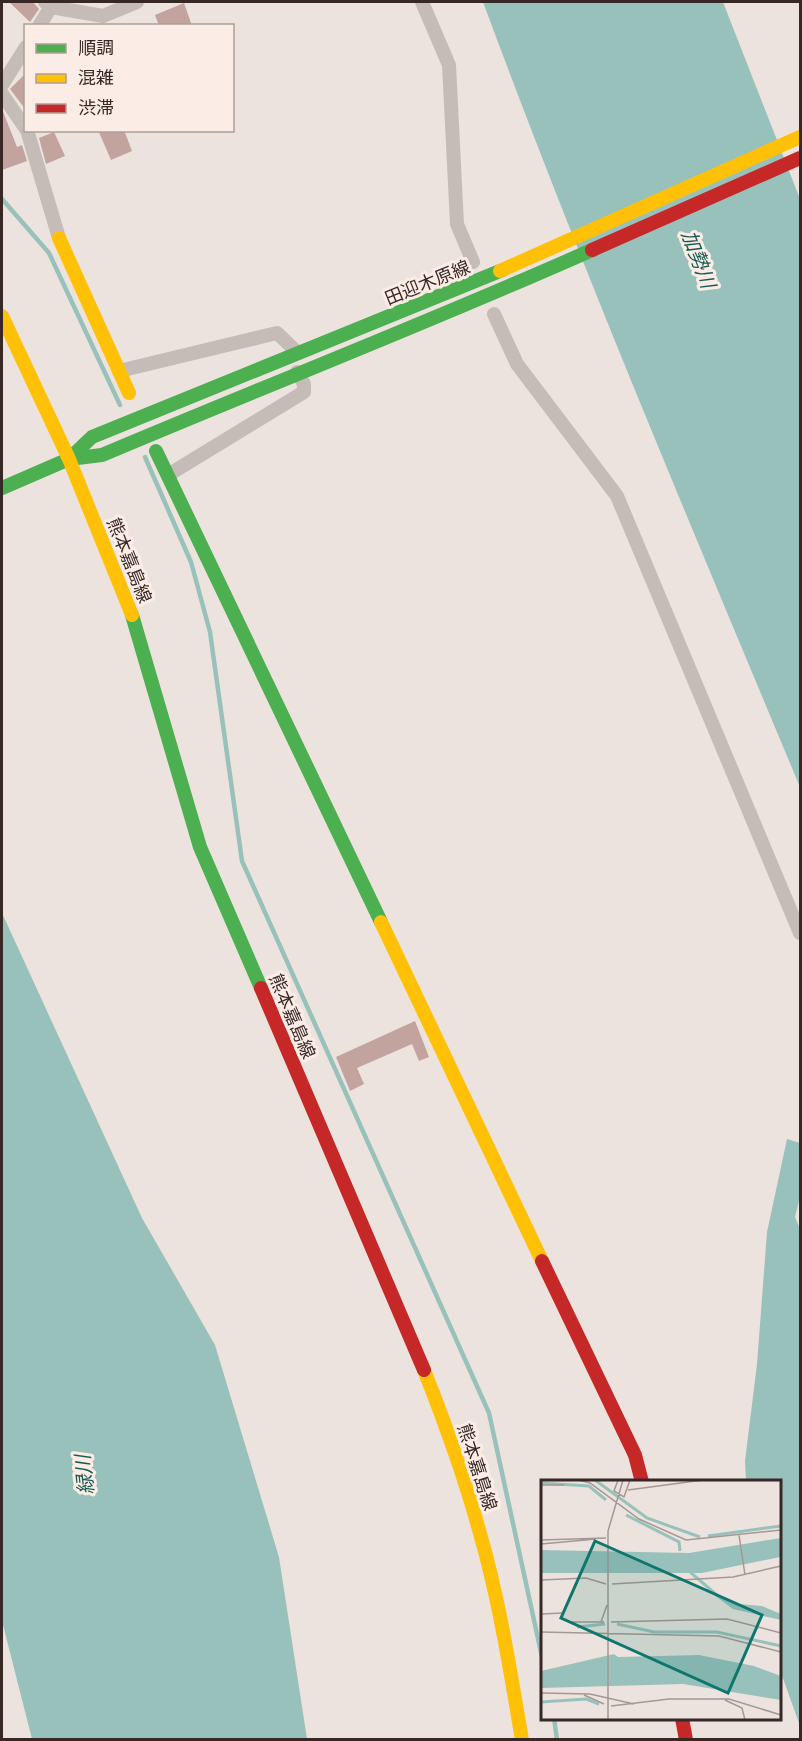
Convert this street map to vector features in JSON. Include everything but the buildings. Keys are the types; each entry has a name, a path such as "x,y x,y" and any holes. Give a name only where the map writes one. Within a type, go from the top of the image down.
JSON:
{"main road":[{"name":"田迎木原線","path":"69,459 92,437 516,264 797,139"},
{"name":"田迎木原線","path":"2,488 69,459 102,455 297,372 442,316 801,158"},
{"path":"59,238 129,393"},
{"name":"熊本嘉島線","path":"2,316 69,459 139,632 200,847 403,1317 454,1447 480,1532 504,1636 522,1740"},
{"path":"156,451 635,1455 641,1480"},
{"path":"682,1720 686,1740"}],"street":[{"path":"40,24 48,4 103,16 136,2"},
{"path":"422,2 449,65 457,224 473,262"},
{"path":"2,85 24,50"},
{"path":"2,94 24,127"},
{"path":"27,132 59,238"},
{"path":"494,314 517,364 617,496 801,933"},
{"path":"119,371 277,333 297,352"},
{"path":"168,476 304,392 304,384 297,372"}],"water":[{"name":"加勢川","path":"483,2 723,2 800,199 800,787 598,298"},
{"name":"緑川","path":"2,913 142,1218 215,1345 279,1557 307,1739 32,1739 2,1621"},
{"path":"787,1139 800,1143 800,1197 795,1217 800,1229 800,1726 781,1673 781,1480 746,1480 745,1461 757,1364 767,1232"}],"waterway":[{"path":"2,199 49,253 120,405"},
{"path":"145,457 191,562 210,632 242,861 489,1413 541,1652"},
{"path":"554,1720 557,1740"}],"traffic: fast":[{"path":"69,459 102,455 470,303 592,250"},
{"path":"2,488 69,459 92,437 500,271"},
{"path":"156,451 381,922"},
{"path":"132,615 200,847 261,988"}],"traffic: slow":[{"path":"500,271 800,137"},
{"path":"59,238 129,393"},
{"path":"2,316 69,459 132,615"},
{"path":"381,922 542,1261"},
{"path":"424,1370 461,1469 486,1556 522,1740"}],"traffic: jam":[{"path":"592,250 800,158"},
{"path":"261,988 424,1370"},
{"path":"542,1261 635,1455 641,1480"},
{"path":"682,1720 686,1740"}]}
